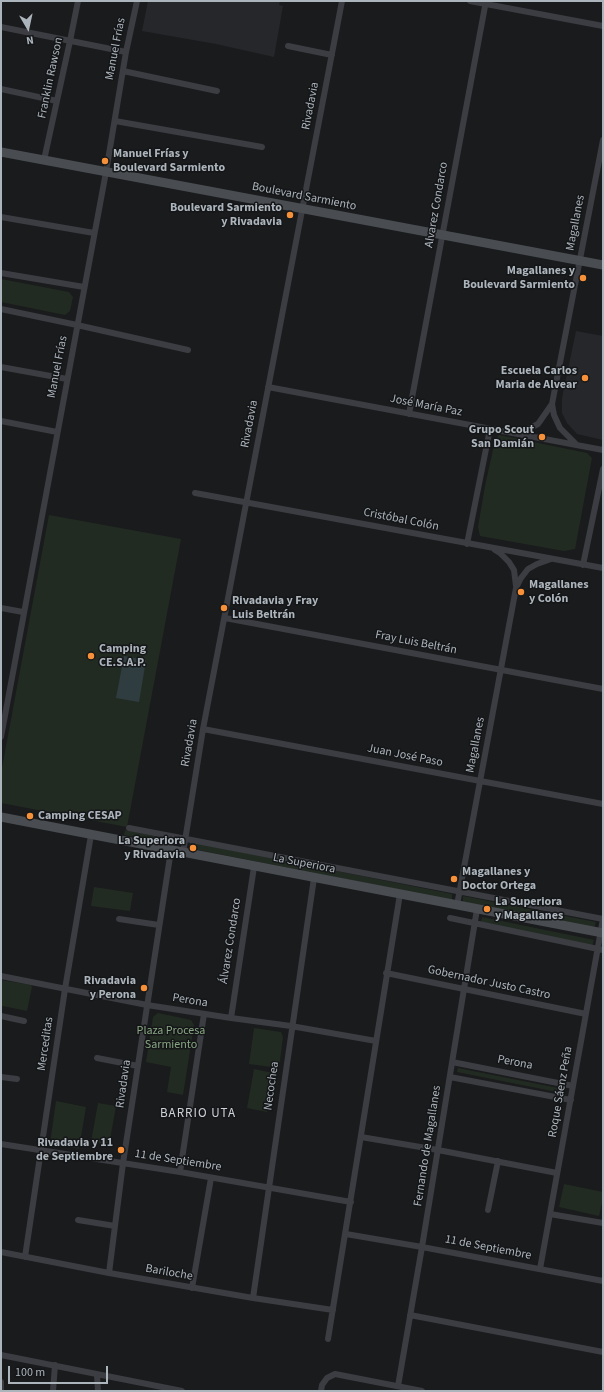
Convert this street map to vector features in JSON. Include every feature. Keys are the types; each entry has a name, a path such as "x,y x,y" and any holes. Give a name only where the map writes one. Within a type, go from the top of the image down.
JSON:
{"street":[{"name":"Franklin Rawson","path":"44,160 78,1"},
{"name":"Manuel Frías","path":"1,738 106,172 126,52 137,1"},
{"name":"Rivadavia","path":"183,852 203,729 342,1"},
{"path":"470,1 486,2 603,26"},
{"name":"Alvarez Condarco","path":"409,414 486,2"},
{"path":"1,27 126,52"},
{"path":"288,46 332,55"},
{"path":"123,71 217,91"},
{"path":"1,88 57,101"},
{"path":"115,121 262,147"},
{"name":"Magallanes","path":"552,404 603,140"},
{"name":"Boulevard Sarmiento","path":"1,152 603,265"},
{"path":"1,217 94,233"},
{"path":"1,273 84,287"},
{"path":"1,309 188,350"},
{"path":"1,367 68,380"},
{"name":"José María Paz","path":"268,387 603,450"},
{"path":"518,434 538,424 552,404"},
{"path":"552,404 554,415 560,428 578,445"},
{"path":"1,421 57,432"},
{"path":"467,544 490,429"},
{"path":"583,564 603,468"},
{"name":"Cristóbal Colón","path":"195,493 603,568"},
{"name":"Magallanes","path":"457,905 502,670 516,588 514,570 509,562 500,553 489,548"},
{"name":"Magallanes","path":"516,588 528,569 552,559"},
{"path":"1,608 24,612"},
{"name":"Fray Luis Beltrán","path":"224,618 603,689"},
{"name":"Juan José Paso","path":"203,729 603,804"},
{"name":"La Superiora","path":"1,818 602,932"},
{"path":"129,828 603,919"},
{"name":"Merceditas","path":"25,1257 65,989 91,835"},
{"name":"Rivadavia","path":"109,1273 123,1164 171,850"},
{"name":"Álvarez Condarco","path":"231,1018 254,867"},
{"name":"Necochea","path":"253,1298 291,1026 314,878"},
{"path":"328,1339 346,1234 386,973 400,894"},
{"name":"Fernando de Magallanes","path":"398,1386 477,909"},
{"path":"450,918 600,949"},
{"path":"119,919 159,925"},
{"name":"Roque Sáenz Peña","path":"540,1269 586,1014 600,949 603,919"},
{"name":"Gobernador Justo Castro","path":"386,973 586,1014"},
{"name":"Perona","path":"1,976 147,1005 291,1026 376,1041"},
{"path":"180,1172 204,1014"},
{"path":"1,1016 24,1021"},
{"path":"97,1058 138,1066"},
{"name":"Perona","path":"452,1062 573,1086"},
{"path":"1,1076 17,1079"},
{"path":"450,1077 570,1100"},
{"path":"361,1137 557,1173"},
{"name":"11 de Septiembre","path":"1,1144 180,1172 351,1202"},
{"path":"488,1210 498,1161"},
{"path":"192,1288 211,1178"},
{"path":"550,1214 603,1223"},
{"path":"78,1220 115,1226"},
{"name":"11 de Septiembre","path":"346,1234 603,1281"},
{"name":"Bariloche","path":"1,1252 192,1288 333,1310"},
{"path":"410,1316 603,1352"},
{"path":"1,1355 97,1374 149,1388 182,1391"},
{"path":"53,1391 55,1365"},
{"path":"97,1374 98,1391"},
{"path":"321,1391 322,1385 327,1378 335,1374 422,1391"},
{"path":"1,1382 2,1391"}],"shaded area":[{"path":"148,1 280,1 279,5 283,6 274,57 216,44 142,31"},
{"name":"Escuela Carlos Maria de Alvear","path":"576,331 603,336 603,440 577,434 567,423 562,413 562,398"},
{"path":"124,656 146,660 139,702 116,698"}],"green space":[{"path":"1,279 69,292 73,297 70,311 65,315 1,302"},
{"path":"499,435 587,453 592,458 575,549 564,551 480,536 478,527 485,486 495,441"},
{"name":"Camping CE.S.A.P.","path":"49,515 181,539 127,827 1,803 1,773"},
{"path":"125,830 179,841 178,845 124,835"},
{"path":"190,842 452,894 452,900 188,848"},
{"path":"94,887 133,893 130,911 91,906"},
{"path":"463,896 596,922 594,928 463,902"},
{"path":"482,917 594,940 592,946 481,922"},
{"path":"1,980 31,985 32,987 27,1011 3,1006 1,1007"},
{"name":"Plaza Procesa Sarmiento","path":"158,1013 191,1020 194,1025 183,1095 167,1092 171,1067 146,1062 153,1017"},
{"path":"254,1028 281,1032 283,1037 279,1068 249,1064"},
{"path":"458,1068 563,1089 562,1093 457,1072"},
{"path":"254,1069 273,1073 267,1112 247,1108"},
{"path":"56,1101 86,1107 79,1149 50,1143"},
{"path":"98,1103 116,1106 109,1145 91,1142"},
{"path":"564,1184 603,1192 599,1216 559,1207"}],"place":[{"name":"Manuel Frías y Boulevard Sarmiento","path":"105,161"},
{"name":"Boulevard Sarmiento y Rivadavia","path":"290,215"},
{"name":"Magallanes y Boulevard Sarmiento","path":"583,278"},
{"name":"Escuela Carlos Maria de Alvear","path":"585,378"},
{"name":"Grupo Scout San Damián","path":"542,437"},
{"name":"Magallanes y Colón","path":"521,592"},
{"name":"Rivadavia y Fray Luis Beltrán","path":"224,608"},
{"name":"Camping CE.S.A.P.","path":"91,656"},
{"name":"Camping CESAP","path":"30,816"},
{"name":"La Superiora y Rivadavia","path":"193,848"},
{"name":"Magallanes y Doctor Ortega","path":"454,879"},
{"name":"La Superiora y Magallanes","path":"487,909"},
{"name":"Rivadavia y Perona","path":"144,988"},
{"name":"Rivadavia y 11 de Septiembre","path":"121,1150"}],"district":[{"name":"BARRIO UTA","path":"198,1114"}]}
